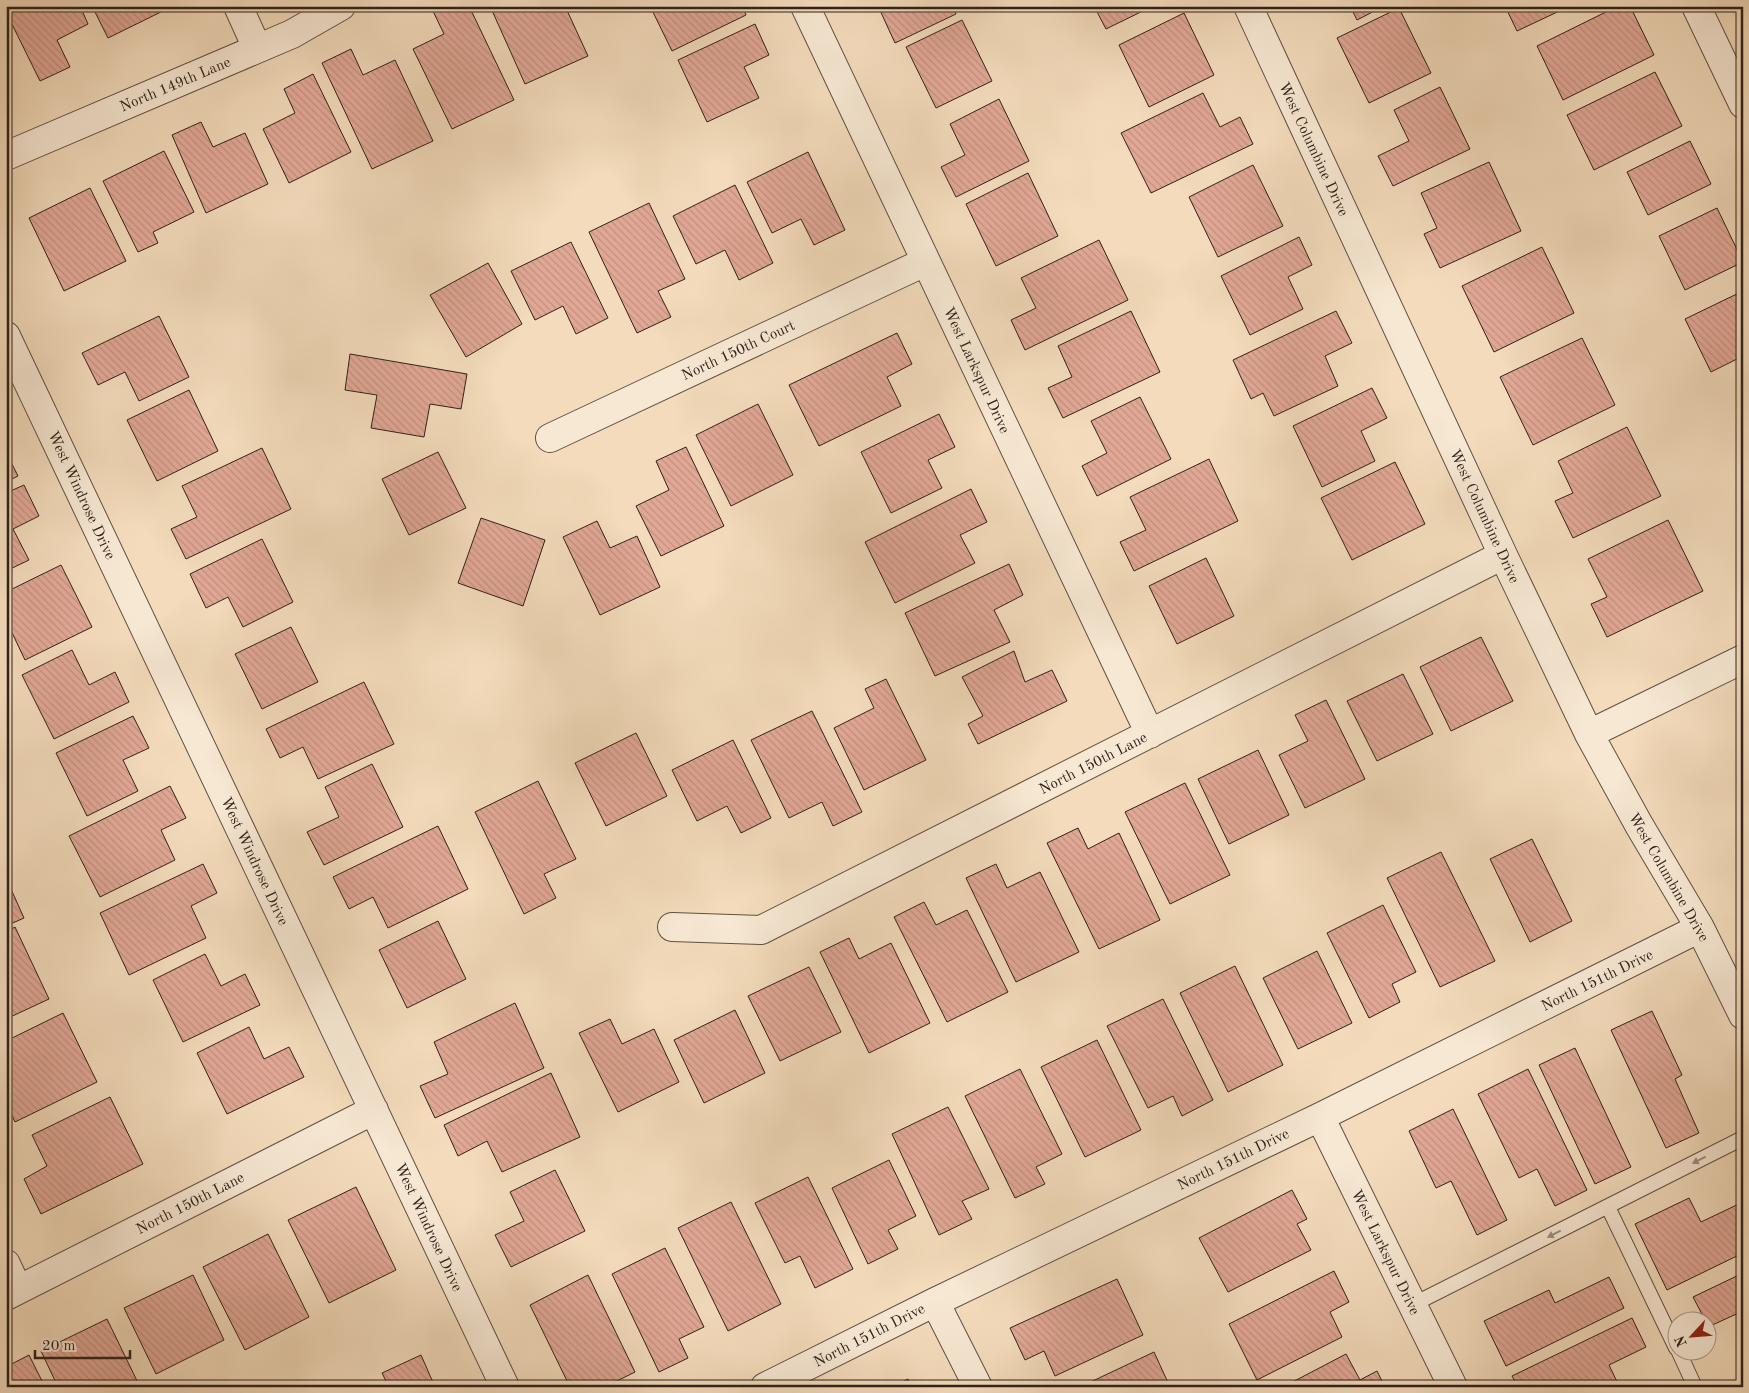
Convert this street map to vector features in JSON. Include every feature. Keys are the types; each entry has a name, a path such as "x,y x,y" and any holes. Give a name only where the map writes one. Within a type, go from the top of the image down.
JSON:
{"street":[{"path":"238,6 258,48"},
{"name":"North 149th Lane","path":"6,156 292,34 341,6"},
{"name":"West Larkspur Drive","path":"805,6 1150,734"},
{"name":"West Columbine Drive","path":"1248,6 1589,734 1639,825 1700,928 1743,1015"},
{"path":"1696,6 1743,104"},
{"name":"North 150th Court","path":"550,438 925,262"},
{"name":"West Windrose Drive","path":"6,336 505,1387"},
{"name":"North 150th Lane","path":"672,927 761,930 1504,555"},
{"path":"1589,734 1743,659"},
{"name":"North 151th Drive","path":"765,1387 935,1302 1320,1117 1700,928"},
{"name":"North 150th Lane","path":"12,1293 374,1110"},
{"name":"West Larkspur Drive","path":"1320,1117 1452,1387"},
{"path":"6,1264 12,1293"},
{"path":"935,1302 978,1387"}],"lane":[{"path":"1412,1305 1743,1138"},
{"path":"1608,1207 1666,1326"},
{"path":"1682,1360 1696,1387"}],"building":[{"path":"6,6 80,6 88,24 57,40 70,67 40,81 6,12"},
{"path":"92,6 168,6 169,8 108,38"},
{"path":"469,6 514,100 452,129 413,49 444,34 431,7"},
{"path":"490,6 565,6 588,56 525,84"},
{"path":"650,6 742,6 746,15 672,51"},
{"path":"878,6 953,6 956,14 895,43"},
{"path":"1094,6 1153,6 1106,29"},
{"path":"1350,6 1384,6 1357,20"},
{"path":"1505,6 1570,6 1517,31"},
{"path":"1618,6 1630,6 1654,55 1563,100 1537,46"},
{"path":"1399,8 1431,73 1369,103 1337,38"},
{"path":"1184,13 1214,75 1149,107 1119,45"},
{"path":"962,20 992,81 936,108 906,47"},
{"path":"755,24 769,55 744,67 759,98 707,122 678,60"},
{"path":"351,49 363,75 395,60 433,141 372,169 322,63"},
{"path":"6,53 12,66 6,69"},
{"path":"1655,72 1682,126 1594,170 1567,115"},
{"path":"313,74 351,152 289,183 263,129 295,113 284,89"},
{"path":"1440,87 1470,149 1393,186 1378,156 1409,141 1394,110"},
{"path":"1203,93 1220,127 1240,117 1253,144 1151,193 1121,133"},
{"path":"999,99 1029,161 956,197 941,167 965,155 950,124"},
{"path":"201,122 213,147 245,133 268,184 206,213 172,135"},
{"path":"1690,141 1711,184 1648,215 1627,172"},
{"path":"164,151 194,212 153,232 158,243 138,252 103,181"},
{"path":"808,152 845,230 814,245 801,219 772,233 747,182"},
{"path":"1489,162 1521,231 1440,268 1424,234 1437,228 1421,193"},
{"path":"1253,165 1283,226 1218,257 1189,197"},
{"path":"1028,173 1058,236 996,266 966,204"},
{"path":"735,185 773,263 739,280 725,250 696,264 673,216"},
{"path":"90,188 126,261 64,291 29,218"},
{"path":"649,203 685,279 658,291 671,317 637,333 589,232"},
{"path":"1717,208 1743,262 1685,290 1659,236"},
{"path":"1299,237 1312,265 1288,277 1303,309 1250,335 1221,276"},
{"path":"1099,240 1128,300 1025,350 1011,320 1036,308 1021,278"},
{"path":"571,242 608,318 576,334 563,306 535,320 511,271"},
{"path":"1542,247 1574,313 1494,352 1462,286"},
{"path":"488,263 522,324 466,357 430,295"},
{"path":"1743,291 1743,356 1711,372 1685,319"},
{"path":"1131,311 1160,372 1063,418 1048,388 1072,377 1058,346"},
{"path":"1336,311 1352,343 1325,356 1338,386 1274,416 1263,393 1251,399 1233,360"},
{"path":"159,316 189,377 139,401 125,372 98,385 82,353"},
{"path":"897,333 912,364 887,377 901,406 819,446 789,385"},
{"path":"1582,338 1615,405 1533,445 1500,377"},
{"path":"350,354 467,374 461,409 430,404 424,437 371,428 377,395 345,390"},
{"path":"1372,388 1387,418 1361,431 1375,461 1322,487 1293,426"},
{"path":"189,390 218,451 157,481 127,420"},
{"path":"1140,397 1171,459 1097,496 1082,466 1107,453 1091,421"},
{"path":"758,404 793,475 731,506 696,435"},
{"path":"939,414 955,447 928,460 942,488 891,513 861,452"},
{"path":"1627,427 1661,496 1573,538 1555,501 1573,493 1558,461"},
{"path":"686,447 724,526 661,556 636,506 669,490 656,461"},
{"path":"262,448 291,509 186,559 171,529 197,517 182,486"},
{"path":"6,452 18,476 6,482"},
{"path":"438,452 466,508 409,535 382,479"},
{"path":"1209,459 1238,521 1134,571 1120,542 1146,530 1130,497"},
{"path":"1395,462 1425,524 1352,560 1321,498"},
{"path":"24,485 39,516 13,529 29,560 6,571 6,493"},
{"path":"971,489 987,522 960,535 975,563 895,603 865,542"},
{"path":"481,518 545,540 523,606 458,583"},
{"path":"1668,520 1703,591 1607,637 1591,604 1607,597 1588,559"},
{"path":"597,521 610,548 637,536 660,587 600,615 563,537"},
{"path":"262,539 293,602 243,627 228,597 206,608 190,574"},
{"path":"1206,558 1234,616 1177,644 1149,586"},
{"path":"1009,564 1023,595 994,610 1010,642 935,676 905,613"},
{"path":"61,565 92,627 25,660 6,620 6,592"},
{"path":"291,627 318,682 262,709 235,654"},
{"path":"1481,637 1513,701 1451,731 1420,667"},
{"path":"72,650 89,685 115,672 129,702 54,739 22,675"},
{"path":"1014,651 1025,682 1052,670 1067,701 978,744 968,724 983,716 962,677"},
{"path":"1403,674 1433,734 1377,761 1347,701"},
{"path":"886,679 926,760 864,790 834,728 874,708 865,689"},
{"path":"364,682 394,744 318,779 303,747 280,758 266,729"},
{"path":"1326,700 1365,779 1305,808 1279,755 1308,741 1295,715"},
{"path":"812,711 862,812 833,826 822,802 789,818 751,740"},
{"path":"133,716 149,748 123,760 138,791 87,816 56,753"},
{"path":"636,733 667,796 606,826 575,763"},
{"path":"733,740 771,818 741,833 727,806 697,821 672,770"},
{"path":"1258,750 1289,815 1229,844 1198,779"},
{"path":"372,764 403,827 324,865 307,832 339,817 325,787"},
{"path":"538,781 576,859 544,874 556,898 524,914 475,812"},
{"path":"1185,783 1230,875 1170,904 1125,812"},
{"path":"170,786 186,818 161,830 175,860 100,897 69,836"},
{"path":"438,826 468,889 388,928 373,897 349,909 333,877"},
{"path":"1078,828 1088,849 1119,833 1160,920 1099,949 1047,843"},
{"path":"1532,839 1572,921 1530,942 1490,859"},
{"path":"1441,852 1495,961 1440,987 1387,878"},
{"path":"203,864 217,893 191,906 206,938 129,975 100,913"},
{"path":"996,864 1007,888 1040,872 1079,952 1016,982 966,878"},
{"path":"6,878 24,918 6,926"},
{"path":"924,902 936,925 967,910 1008,992 947,1022 894,917"},
{"path":"1383,905 1416,972 1392,984 1400,1002 1369,1018 1327,933"},
{"path":"438,921 466,979 407,1008 379,950"},
{"path":"15,927 49,999 6,1019 6,932"},
{"path":"849,938 859,959 891,943 930,1023 869,1053 820,952"},
{"path":"1317,951 1352,1023 1298,1049 1263,978"},
{"path":"205,954 221,986 245,974 260,1005 183,1042 153,980"},
{"path":"1235,966 1283,1065 1228,1092 1180,993"},
{"path":"809,967 841,1032 780,1061 748,996"},
{"path":"1163,999 1213,1100 1182,1116 1173,1096 1148,1108 1107,1026"},
{"path":"515,1003 544,1068 435,1118 420,1086 448,1074 434,1042"},
{"path":"735,1010 765,1073 704,1103 674,1040"},
{"path":"1652,1011 1682,1075 1675,1079 1699,1133 1666,1148 1611,1030"},
{"path":"63,1013 97,1082 15,1122 6,1103 6,1041"},
{"path":"610,1019 622,1044 654,1029 679,1082 618,1112 579,1033"},
{"path":"249,1027 264,1059 289,1047 304,1077 227,1114 197,1053"},
{"path":"1097,1040 1141,1130 1085,1157 1041,1067"},
{"path":"1575,1048 1631,1167 1595,1184 1539,1065"},
{"path":"1020,1069 1062,1154 1036,1167 1045,1184 1015,1198 965,1096"},
{"path":"1528,1069 1587,1190 1555,1206 1537,1169 1519,1178 1478,1094"},
{"path":"551,1073 580,1137 502,1172 487,1141 458,1156 444,1125"},
{"path":"110,1097 143,1164 41,1214 24,1179 47,1166 32,1135"},
{"path":"948,1107 989,1189 962,1201 972,1219 939,1235 892,1134"},
{"path":"1453,1109 1507,1220 1477,1235 1451,1181 1436,1188 1409,1131"},
{"path":"889,1160 916,1216 888,1230 898,1249 868,1264 832,1188"},
{"path":"555,1170 585,1231 511,1267 495,1235 524,1221 510,1192"},
{"path":"808,1177 853,1269 815,1288 800,1256 785,1263 755,1203"},
{"path":"356,1187 396,1270 329,1303 288,1220"},
{"path":"1292,1190 1307,1219 1297,1224 1311,1250 1228,1292 1199,1238"},
{"path":"1689,1198 1701,1222 1743,1202 1743,1253 1667,1290 1635,1224"},
{"path":"731,1202 781,1304 728,1331 678,1228"},
{"path":"268,1234 309,1317 245,1350 203,1267"},
{"path":"665,1248 704,1327 679,1339 688,1358 659,1372 612,1274"},
{"path":"1334,1271 1349,1302 1330,1312 1342,1337 1257,1380 1229,1324"},
{"path":"1743,1273 1743,1311 1716,1323 1716,1310 1700,1310 1693,1297"},
{"path":"193,1275 224,1340 156,1374 124,1308"},
{"path":"588,1275 635,1372 605,1387 570,1387 530,1305"},
{"path":"1609,1277 1624,1308 1506,1366 1484,1321 1549,1290 1555,1303"},
{"path":"1117,1279 1143,1335 1055,1376 1044,1351 1025,1360 1010,1328"},
{"path":"1632,1318 1646,1347 1609,1365 1619,1386 1518,1387 1512,1376"},
{"path":"107,1319 140,1387 58,1387 41,1351"},
{"path":"1154,1352 1170,1387 1080,1387"},
{"path":"1346,1354 1360,1380 1377,1371 1385,1387 1283,1387"},
{"path":"29,1355 45,1387 6,1387 6,1367"},
{"path":"421,1355 435,1387 389,1387 382,1373"},
{"path":"908,1379 911,1387 892,1387"}]}
